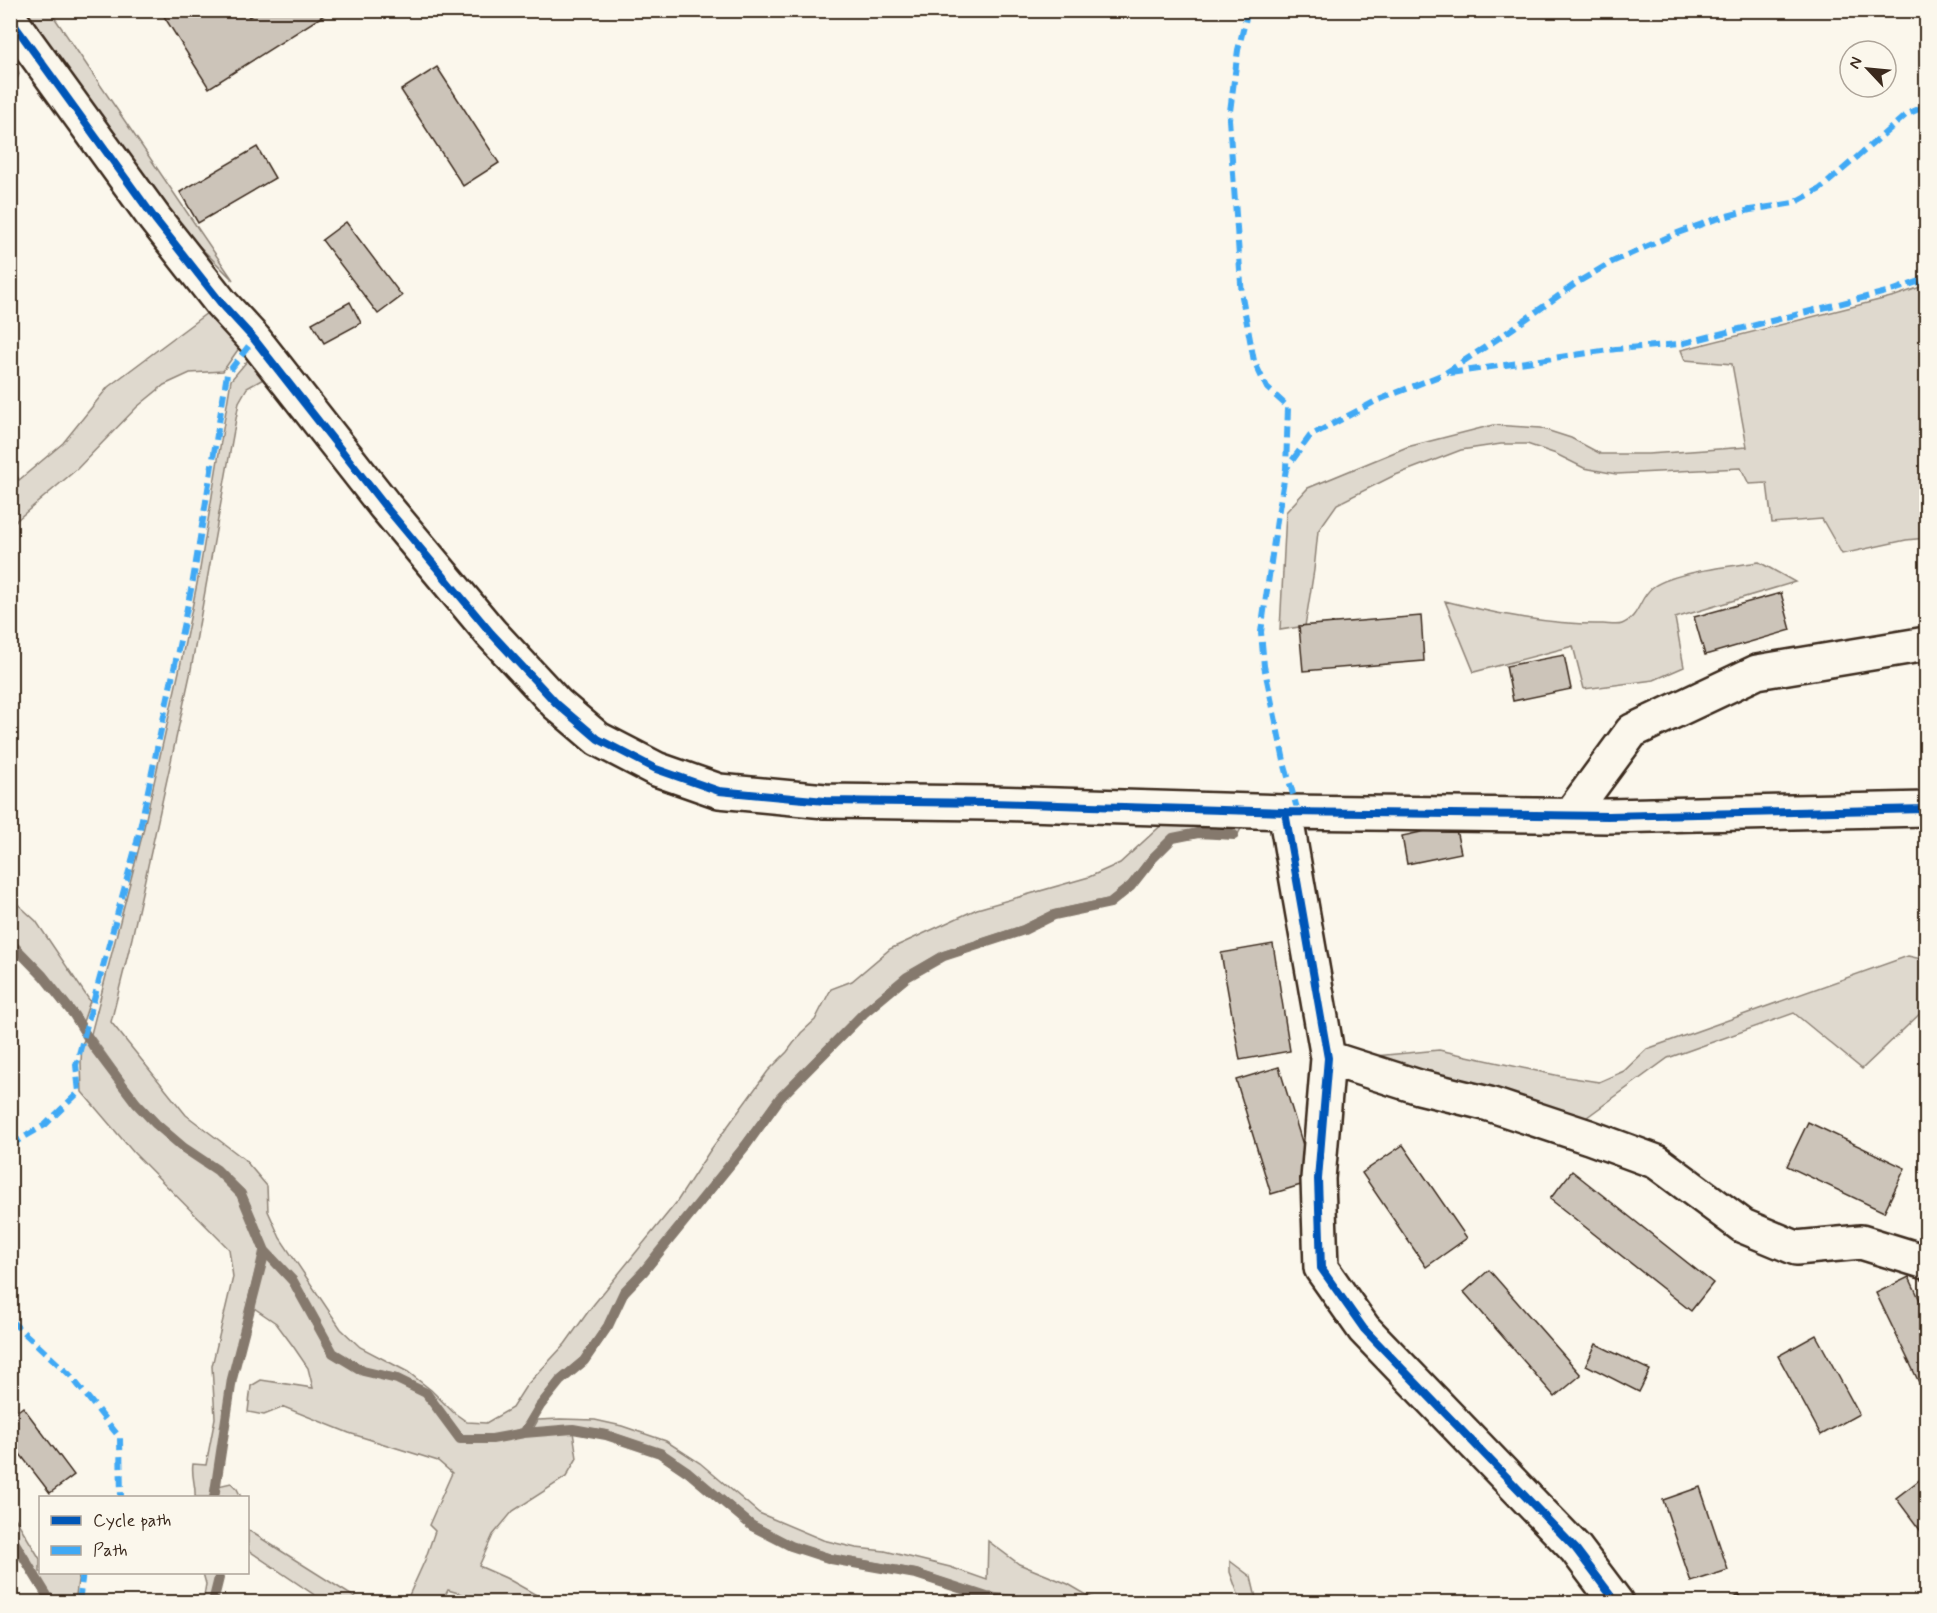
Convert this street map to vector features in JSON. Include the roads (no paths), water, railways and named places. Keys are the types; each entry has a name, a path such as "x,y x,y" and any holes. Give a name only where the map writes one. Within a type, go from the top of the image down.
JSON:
{"street":[{"path":"10,19 155,219 221,303 254,339 385,506 491,633 557,704 598,739 656,769 719,791 825,801 990,803 1285,812 1608,816 1926,809"},
{"path":"1571,814 1632,730 1757,672 1926,644"},
{"path":"1285,812 1328,1058 1318,1179 1321,1268 1364,1329 1576,1549 1616,1602"},
{"path":"1328,1058 1419,1087 1489,1104 1657,1162 1743,1226 1796,1248 1861,1242 1926,1262"}],"waterway":[{"path":"524,1433 540,1406 560,1381 584,1361 608,1326 624,1292 644,1271 747,1144 780,1098 864,1013 907,977 944,956 1024,930 1054,915 1110,903 1131,886 1153,858 1173,838 1198,833 1234,835"},
{"path":"10,942 43,976 74,1015 93,1046 136,1103 156,1124 184,1148 217,1170 241,1194 265,1251 293,1281 333,1353 363,1371 397,1379 426,1393 460,1439 492,1439 524,1433 573,1429 606,1435 660,1453 688,1472 752,1526 791,1546 831,1559 916,1574 987,1597 1033,1602"},
{"path":"214,1496 232,1379 265,1251"},
{"path":"10,1535 51,1602"},
{"path":"213,1602 218,1574"}]}
